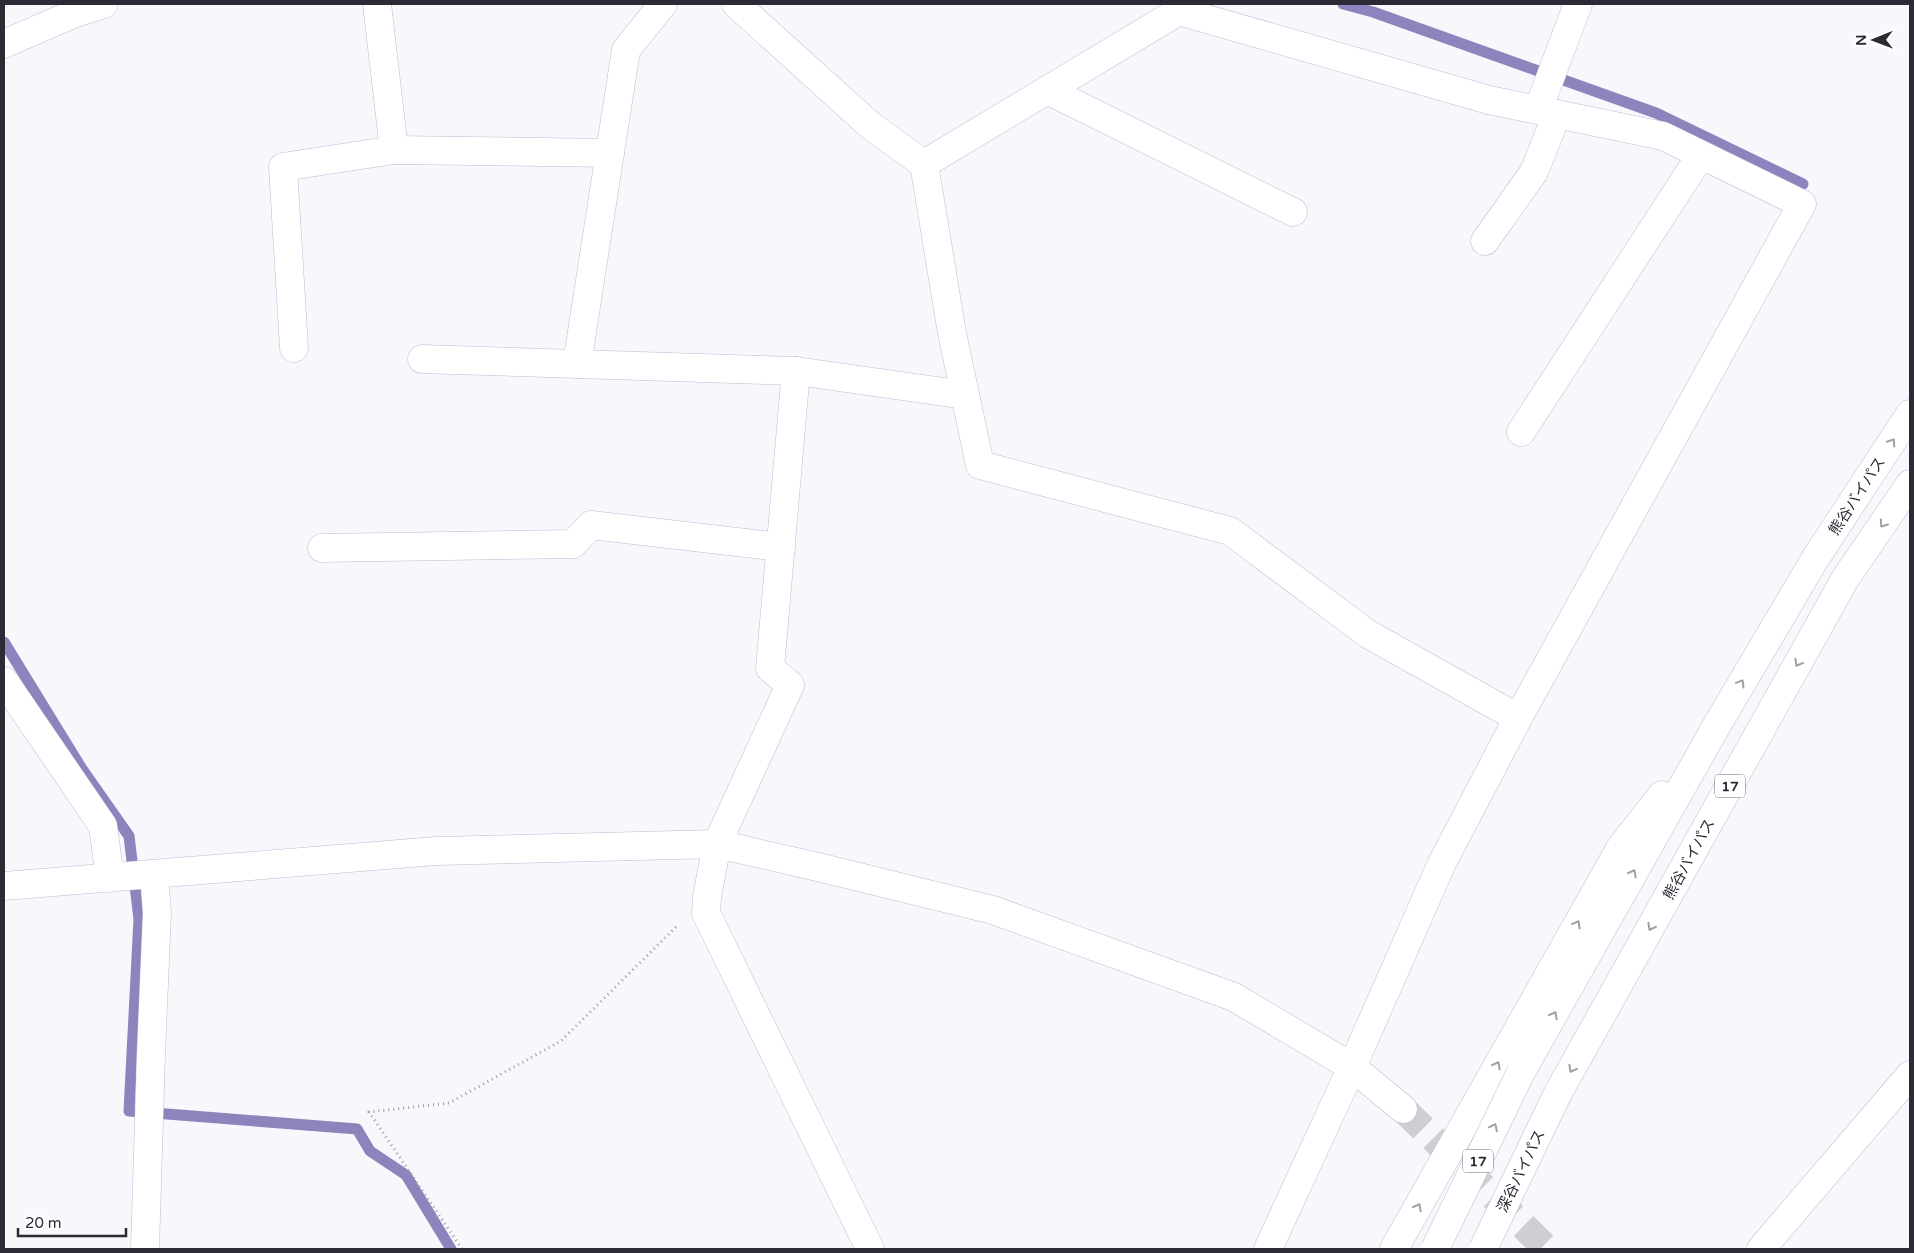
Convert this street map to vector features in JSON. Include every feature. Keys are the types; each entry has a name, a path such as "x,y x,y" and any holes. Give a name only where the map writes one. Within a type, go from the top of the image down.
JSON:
{"main road":[{"path":"4,44 73,14 104,4"},
{"path":"376,4 394,150"},
{"path":"576,364 626,50 663,4"},
{"path":"736,4 871,126 924,164 952,333 980,465 1230,531 1368,634 1518,718"},
{"path":"1484,241 1534,172 1547,112 1578,4"},
{"path":"924,164 1180,7 1489,100 1663,136 1802,204 1518,718 1442,862 1352,1067 1268,1249"},
{"path":"1047,90 1293,212"},
{"path":"294,348 283,167 394,150 610,153"},
{"path":"1521,432 1701,155"},
{"path":"422,359 796,371 965,395"},
{"path":"796,371 770,668 790,685 717,844 707,896 706,913 870,1249"},
{"name":"熊谷バイパス","path":"1435,1249 1521,1072 1716,725 1815,559 1910,414"},
{"name":"熊谷バイパス","path":"1496,1249 1558,1093 1845,579 1910,484"},
{"path":"322,548 573,544 591,524 781,547"},
{"path":"4,681 103,826 110,878"},
{"name":"17","path":"1394,1249 1621,847 1716,725"},
{"path":"4,886 436,851 717,844 993,910 1234,997 1352,1067 1403,1110"},
{"path":"146,1249 150,1088 158,913 153,874"},
{"path":"1760,1249 1910,1075"},
{"name":"深谷バイパス","path":"1483,1249 1558,1093"}],"path":[{"path":"462,1249 369,1112 448,1103 561,1041 707,896"}],"waterway":[{"path":"1343,4 1373,12 1656,113 1803,184"},
{"path":"4,642 82,769 129,836 139,919 129,1111 357,1129 370,1151 406,1175 451,1249"}],"tunnel":[{"path":"1403,1109 1547,1249"}]}
